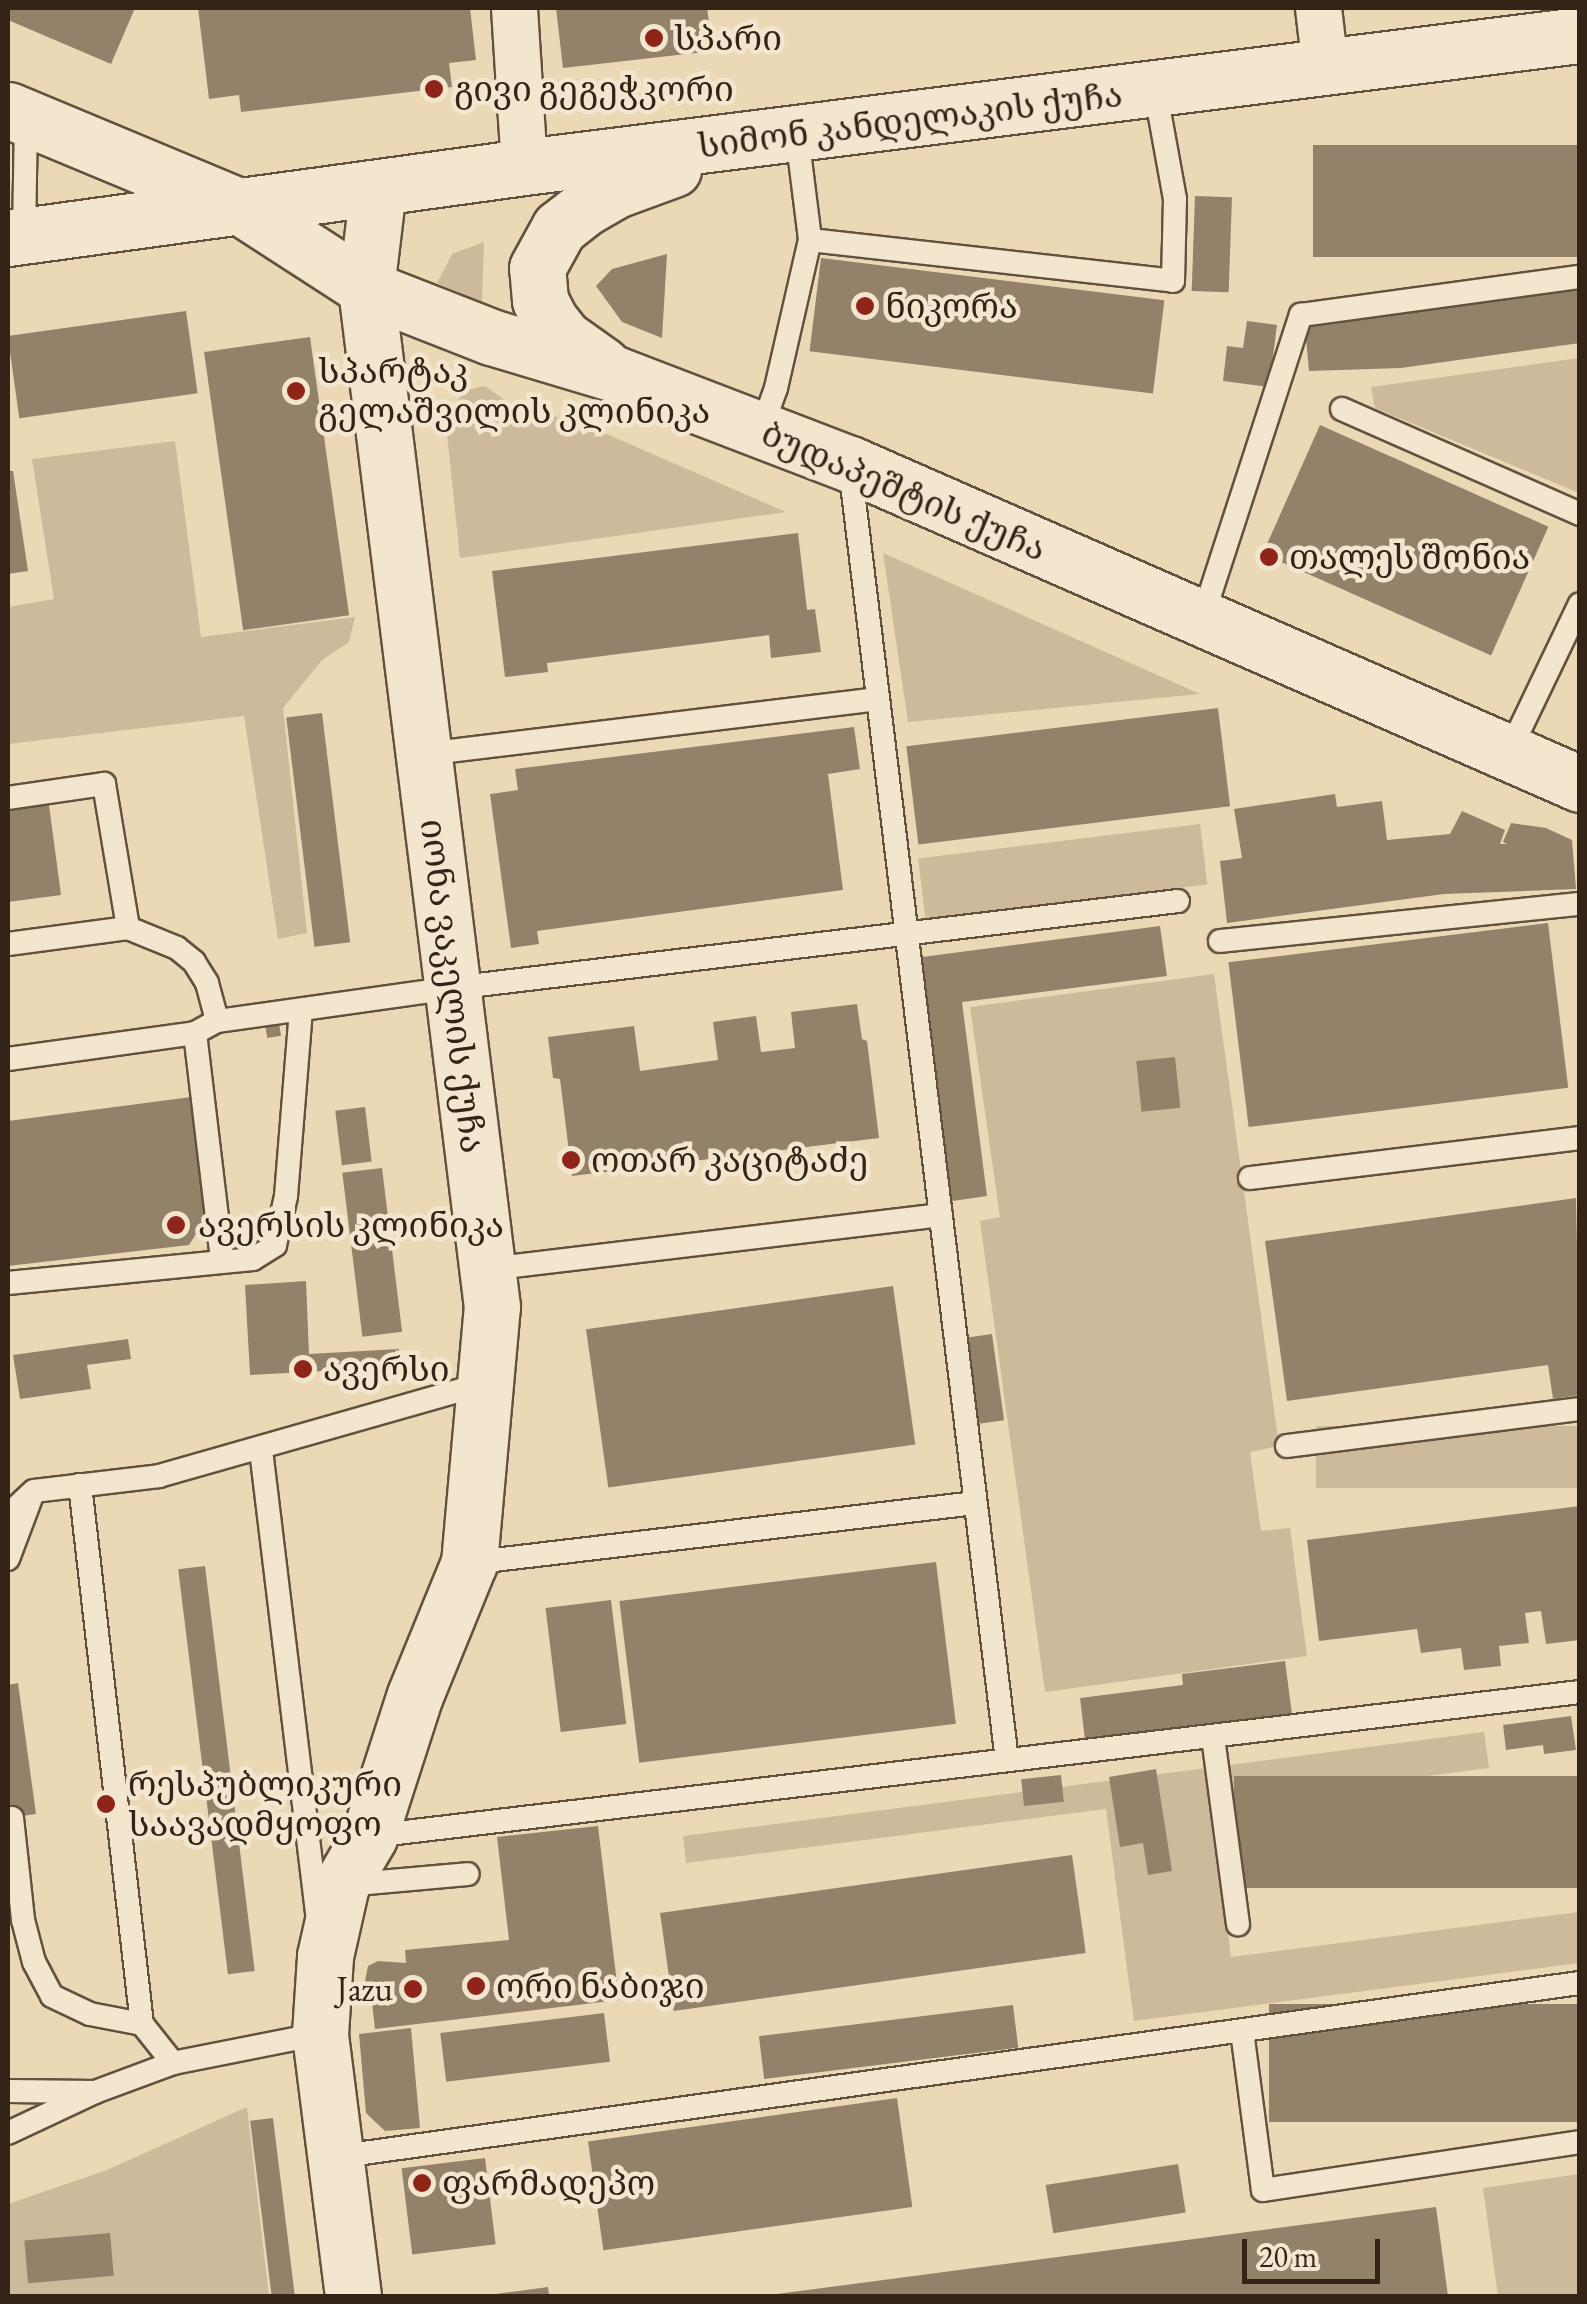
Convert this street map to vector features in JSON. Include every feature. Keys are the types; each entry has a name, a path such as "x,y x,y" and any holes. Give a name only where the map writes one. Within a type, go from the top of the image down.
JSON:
{"main road":[{"name":"სიმონ კანდელაკის ქუჩა","path":"16,236 378,190 524,166 1580,34"},
{"name":"ბუდაპეშტის ქუჩა","path":"16,114 240,207 366,288 491,337 615,374 850,464 1580,784"},
{"path":"615,374 564,338 550,320 538,285 544,250 559,228 616,190 772,138"},
{"name":"იონა ვაკელის ქუჩა","path":"353,2296 320,2034 325,1956 341,1886 369,1836 415,1695 470,1563 492,1308 366,288 378,190"}],"street":[{"path":"514,8 524,166"},
{"path":"1318,8 1325,67"}],"lane":[{"path":"810,240 1173,281 1175,200 1155,89"},
{"path":"16,114 16,236"},
{"path":"761,430 776,388 810,240 772,138"},
{"path":"1202,619 1300,316 1580,277"},
{"path":"1342,410 1580,514"},
{"path":"850,464 1006,1760"},
{"path":"1508,754 1580,604"},
{"path":"424,754 878,699"},
{"path":"8,798 104,784 128,928"},
{"path":"8,1059 195,1033 216,1021 454,988 1178,901"},
{"path":"1220,941 1580,904"},
{"path":"8,944 128,928 176,948 194,962 208,983 216,1021"},
{"path":"8,1283 252,1258 275,1245 282,1225 301,1011"},
{"path":"195,1033 222,1260"},
{"path":"1250,1178 1580,1138"},
{"path":"488,1269 941,1215"},
{"path":"8,1514 34,1492 159,1476 488,1383"},
{"path":"1288,1446 1580,1408"},
{"path":"260,1450 325,1956"},
{"path":"80,1485 142,2024 172,2063"},
{"path":"8,1559 34,1492"},
{"path":"470,1563 975,1503"},
{"path":"369,1836 1580,1692"},
{"path":"1213,1736 1238,1924"},
{"path":"12,1818 23,1920 34,1962 52,1996 90,2014 142,2024"},
{"path":"341,1886 468,1874"},
{"path":"335,2157 1580,1983"},
{"path":"1242,2030 1263,2190 1580,2142"},
{"path":"8,2132 95,2092 172,2063 320,2034"},
{"path":"8,2091 95,2092"}],"shaded area":[{"path":"484,242 482,302 437,283 452,254"},
{"path":"1579,358 1579,493 1375,408 1371,387"},
{"path":"485,386 515,407 579,422 786,512 460,558 445,415 467,390"},
{"path":"175,441 201,637 355,617 349,642 322,660 283,708 307,933 278,939 244,716 8,744 8,607 54,599 32,459"},
{"path":"883,553 1200,694 908,722"},
{"path":"1200,824 1207,885 926,919 918,859"},
{"path":"1214,974 1279,1446 1250,1452 1261,1531 1290,1528 1307,1656 1045,1692 980,1221 1000,1217 970,1007"},
{"path":"1316,1426 1579,1426 1579,1488 1316,1488"},
{"path":"1484,1732 1489,1768 1212,1804 1231,1957 1579,1912 1579,1963 1134,2021 1106,1809 686,1863 683,1836"},
{"path":"247,2107 269,2296 8,2296 8,2204 107,2170"},
{"path":"1579,2174 1579,2296 1498,2296 1483,2188"}],"building":[{"path":"8,8 135,8 111,64 8,20"},
{"path":"198,8 470,8 476,60 449,63 452,87 241,112 239,95 209,99"},
{"path":"556,8 707,8 713,51 563,68"},
{"path":"1313,145 1580,145 1580,257 1313,257"},
{"path":"1195,196 1232,197 1229,292 1192,291"},
{"path":"667,254 662,338 622,322 596,286 612,269"},
{"path":"821,258 1164,300 1153,393 810,351"},
{"path":"1580,288 1580,343 1401,368 1309,371 1305,327"},
{"path":"186,311 198,393 19,418 8,336"},
{"path":"1247,321 1277,325 1269,387 1223,381 1227,346 1243,348"},
{"path":"310,337 349,615 243,630 204,352"},
{"path":"1320,425 1548,527 1491,655 1263,554"},
{"path":"8,471 13,471 28,571 8,574"},
{"path":"798,533 807,610 815,609 821,652 771,658 769,635 547,663 548,672 505,677 492,571"},
{"path":"1218,708 1230,806 918,845 906,746"},
{"path":"322,713 350,942 314,947 286,717"},
{"path":"854,727 860,769 828,774 843,890 537,931 539,944 511,948 490,794 518,790 515,769"},
{"path":"1335,794 1337,807 1382,801 1387,840 1450,834 1462,811 1505,830 1500,844 1507,844 1503,842 1511,823 1546,828 1572,840 1576,889 1444,894 1227,923 1220,861 1242,858 1234,809"},
{"path":"49,805 61,895 8,902 8,811"},
{"path":"1548,923 1568,1088 1249,1127 1228,962"},
{"path":"1160,926 1167,976 962,1002 987,1196 946,1202 914,958"},
{"path":"857,1004 862,1039 867,1041 879,1138 572,1176 560,1079 553,1078 548,1037 634,1026 640,1071 718,1060 713,1022 756,1016 761,1052 795,1048 791,1012"},
{"path":"279,1023 281,1036 267,1038 265,1025"},
{"path":"1175,1057 1180,1108 1142,1112 1136,1061"},
{"path":"191,1097 205,1220 189,1245 8,1266 8,1121"},
{"path":"365,1107 372,1162 342,1165 335,1111"},
{"path":"382,1168 402,1332 362,1337 342,1173"},
{"path":"1576,1198 1580,1395 1553,1399 1548,1365 1287,1401 1265,1241"},
{"path":"306,1281 309,1354 399,1349 400,1367 250,1375 245,1285"},
{"path":"893,1286 915,1444 608,1488 586,1329"},
{"path":"992,1334 1004,1420 979,1424 967,1337"},
{"path":"128,1339 131,1359 87,1365 91,1389 20,1399 13,1355"},
{"path":"1580,1506 1580,1640 1546,1644 1541,1611 1525,1613 1529,1643 1499,1646 1501,1666 1464,1670 1461,1648 1421,1653 1417,1629 1319,1641 1307,1540"},
{"path":"936,1562 956,1724 639,1763 619,1601"},
{"path":"205,1566 255,1971 228,1974 178,1569"},
{"path":"611,1600 626,1724 561,1732 545,1608"},
{"path":"1285,1661 1292,1714 1085,1740 1080,1698 1183,1685 1182,1674"},
{"path":"18,1683 36,1814 8,1818 8,1685"},
{"path":"1571,1716 1576,1750 1544,1754 1543,1745 1506,1750 1503,1725"},
{"path":"1156,1769 1172,1871 1148,1875 1143,1843 1120,1847 1109,1777"},
{"path":"1061,1775 1064,1802 1024,1806 1021,1779"},
{"path":"1234,1776 1580,1776 1580,1888 1234,1888"},
{"path":"598,1826 619,2000 375,2029 370,1986 365,1981 368,1966 378,1961 406,1963 405,1950 509,1940 497,1837"},
{"path":"1072,1855 1086,1953 674,2011 660,1913"},
{"path":"1269,2004 1580,2004 1580,2122 1269,2122"},
{"path":"1013,2005 1018,2048 764,2079 759,2036"},
{"path":"604,2013 610,2062 446,2082 440,2033"},
{"path":"411,2028 420,2128 385,2131 366,2113 359,2034"},
{"path":"897,2098 912,2207 603,2250 588,2141"},
{"path":"273,2118 295,2296 272,2296 250,2121"},
{"path":"485,2158 496,2244 412,2255 402,2168"},
{"path":"1178,2164 1186,2212 1053,2233 1046,2185"},
{"path":"1436,2207 1448,2296 777,2294"},
{"path":"110,2233 114,2276 28,2283 24,2240"},
{"path":"548,2287 549,2296 496,2296 496,2294"}],"place":[{"name":"სპარი","path":"654,38"},
{"name":"გივი გეგეჭკორი","path":"434,89"},
{"name":"ნიკორა","path":"865,306"},
{"name":"სპარტაკ გელაშვილის კლინიკა","path":"296,391"},
{"name":"თალეს შონია","path":"1269,557"},
{"name":"ოთარ კაციტაძე","path":"571,1160"},
{"name":"ავერსის კლინიკა","path":"176,1225"},
{"name":"ავერსი","path":"303,1369"},
{"name":"რესპუბლიკური საავადმყოფო","path":"106,1804"},
{"name":"ორი ნაბიჯი","path":"476,1986"},
{"name":"Jazu","path":"413,1989"},
{"name":"ფარმადეპო","path":"422,2183"}]}
